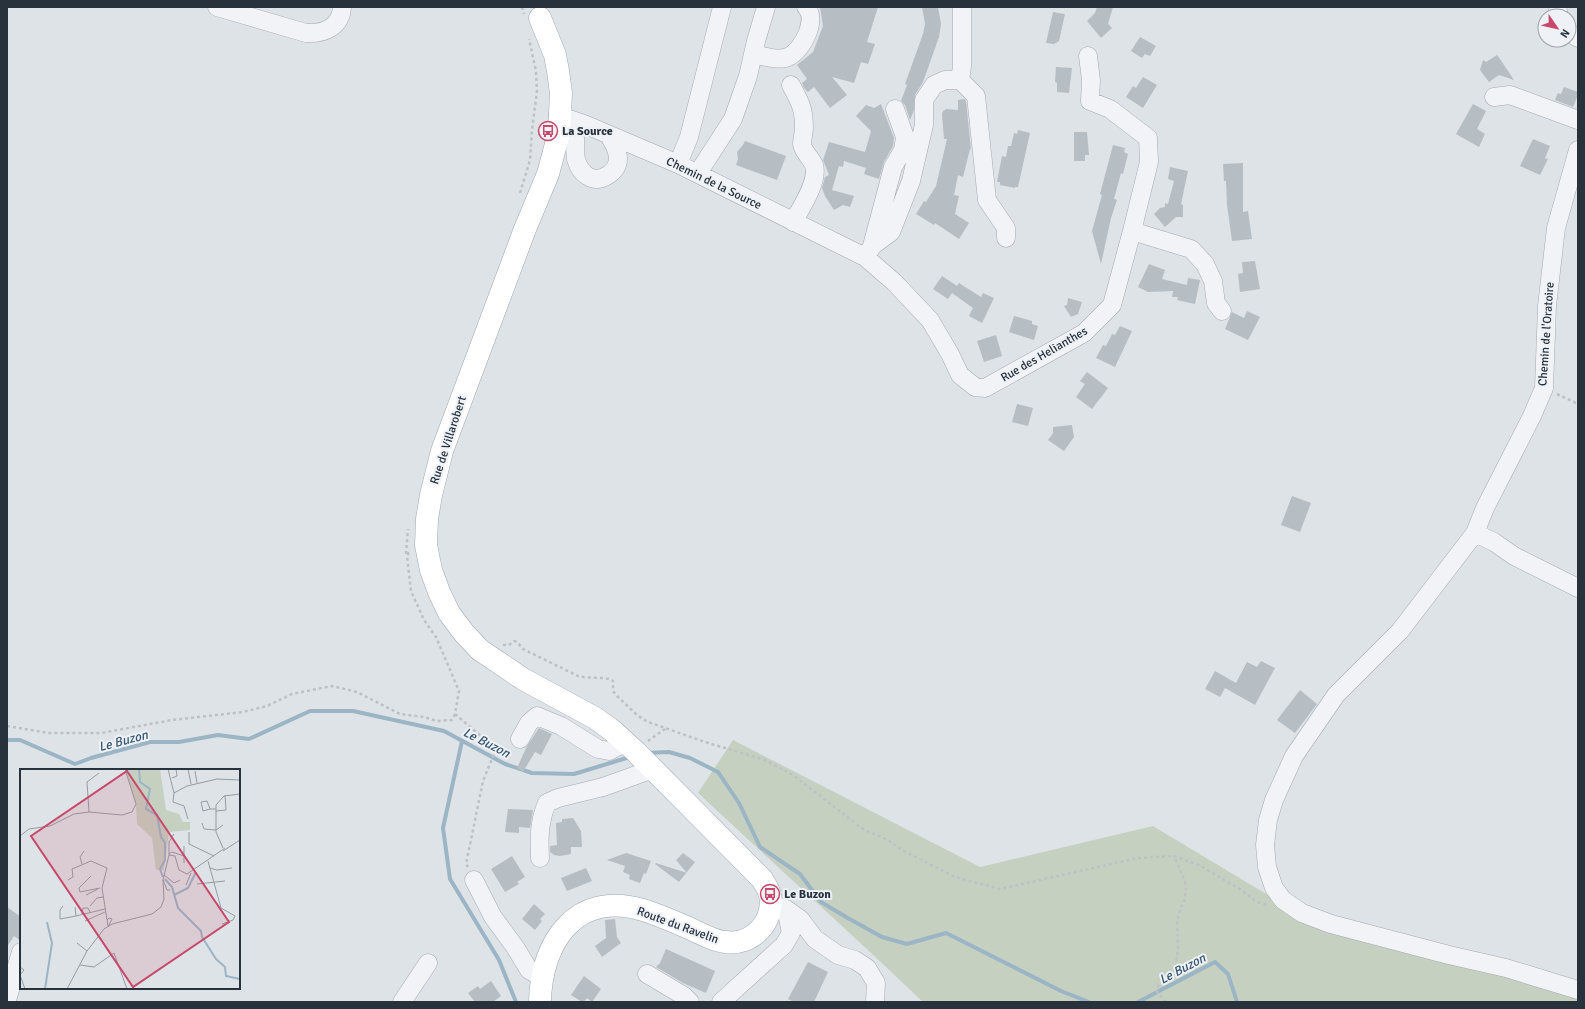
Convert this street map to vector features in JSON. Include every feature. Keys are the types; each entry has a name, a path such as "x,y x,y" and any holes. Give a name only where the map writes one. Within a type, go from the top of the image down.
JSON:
{"main road":[{"name":"Rue de Villarobert","path":"533,20 555,55 561,93 555,108 555,150 548,174 525,229 442,451 430,501 427,519 426,545 431,570 438,592 457,623 480,650 523,679 596,718 639,755"},
{"path":"639,755 762,879 778,906"},
{"name":"Route du Ravelin","path":"540,1002 541,977 546,959 561,931 579,915 592,910 617,906 642,910 705,936 726,942 736,942 753,937 765,924 770,914 778,906"}],"street":[{"path":"217,7 306,33 317,34 332,27 338,20 342,7"},
{"path":"678,164 689,137 722,7"},
{"path":"698,173 733,118 748,76 766,7"},
{"path":"753,54 773,58 790,56 803,44 810,27 809,10 806,7"},
{"path":"960,80 962,66 962,7"},
{"name":"Rue des Helianthes","path":"869,252 894,282 930,320 950,354 960,375 975,387 985,388 1084,333 1112,305 1149,162 1148,138 1110,109 1090,101 1091,80 1088,56"},
{"path":"869,252 891,232 911,181 924,125 924,100 934,85 945,80 960,80 976,96 987,200 1006,228 1006,238"},
{"path":"791,85 802,105 804,128 802,144 813,163 815,171 807,197 793,222"},
{"path":"1494,97 1510,96 1578,120"},
{"path":"555,108 574,135 576,143 576,158 584,175 598,179 611,173 616,166 618,157 616,147 608,134"},
{"name":"Chemin de la Source","path":"555,108 584,124 698,173 793,222 869,252"},
{"path":"869,252 893,167 903,150 905,137 895,109"},
{"name":"Chemin de l'Oratoire","path":"1283,900 1274,888 1267,867 1265,845 1268,820 1274,800 1294,756 1336,695 1400,631 1475,533 1485,508 1532,416 1544,388 1547,306 1556,228 1578,150"},
{"path":"1132,232 1191,249 1205,264 1213,281 1216,303 1222,311"},
{"path":"1475,533 1494,542 1514,556 1578,588"},
{"path":"520,739 530,723 537,716 561,726 598,748 639,755"},
{"path":"540,858 539,847 541,817 547,803 558,798 603,786 639,755"},
{"path":"474,880 493,917 515,947 529,970 541,977"},
{"path":"1283,900 1302,913 1331,924 1448,955 1506,968 1578,990"},
{"path":"720,1002 784,945 791,933 778,906"},
{"path":"778,906 800,919 815,939 838,955 855,960 868,968 876,983 875,1002"},
{"path":"7,1000 20,955"},
{"path":"402,1002 428,963"},
{"path":"647,974 684,996 690,1002"}],"path":[{"path":"518,199 530,160 537,91 533,20 522,7"},
{"path":"1544,388 1578,404"},
{"path":"7,726 49,732 101,733 172,720 243,712 267,706 292,694 332,686 357,692 400,714 424,717 437,721 452,720 455,714 459,691 436,637 424,620 411,591 406,556 409,525"},
{"path":"406,556 412,548 426,545"},
{"path":"497,641 503,645 509,646 510,643 514,641 517,642 522,649 578,676 611,679 613,681 613,691 637,715 648,722 705,742 765,760 793,775 863,829 888,840 902,850 955,877 1000,889 1138,858 1174,856 1199,865 1240,889 1257,902 1266,905 1274,905 1283,900"},
{"path":"455,714 496,749 483,781 466,864 474,880"},
{"path":"639,755 666,728"},
{"path":"1166,1002 1156,992 1159,983 1167,980 1175,972 1178,948 1177,922 1180,909 1185,899 1184,880 1174,856"}],"green space":[{"path":"733,740 980,867 1153,826 1306,918 1578,995 1578,1002 923,1002 698,793"}],"building":[{"path":"820,7 878,7 867,42 875,44 868,64 861,62 854,83 832,77 847,95 830,108 814,87 808,92 804,88 802,83 807,79 797,65 813,52 823,26"},
{"path":"922,7 938,7 941,24 939,37 923,82 915,95 914,110 910,120 905,105 901,101 907,85 905,84 923,34 925,24"},
{"path":"1097,7 1113,7 1108,24 1112,28 1101,38 1087,21 1095,13"},
{"path":"1053,12 1065,14 1059,41 1054,44 1046,43"},
{"path":"1140,37 1156,46 1150,56 1145,54 1142,58 1131,51"},
{"path":"1497,55 1514,80 1499,75 1489,82 1480,70 1483,60 1486,62"},
{"path":"1056,67 1072,68 1069,93 1057,92 1057,83 1055,82"},
{"path":"1143,77 1157,85 1143,108 1126,97 1133,86 1136,88"},
{"path":"1564,87 1578,92 1573,107 1555,100 1558,93 1561,94"},
{"path":"964,99 966,101 971,149 963,177 958,175 954,195 959,196 955,214 969,223 959,239 935,223 934,225 916,214 936,186 947,139 944,139 943,111 946,109 958,110 958,100"},
{"path":"881,104 894,138 893,146 884,162 879,179 864,174 866,168 844,161 843,167 839,166 832,190 854,196 850,207 843,205 834,210 822,188 825,177 829,175 823,160 829,142 865,152 871,131 856,116 866,105 874,108"},
{"path":"1473,104 1486,111 1477,129 1485,134 1479,147 1456,134"},
{"path":"1018,130 1030,133 1018,187 1015,188 1000,185 1000,182 997,182 1002,156 1006,157 1008,146 1011,146 1014,133 1017,134"},
{"path":"1074,132 1087,132 1089,155 1085,155 1085,161 1074,161"},
{"path":"1533,139 1550,146 1545,158 1548,159 1540,175 1520,166"},
{"path":"745,141 786,156 777,180 736,165 738,159 737,152"},
{"path":"1113,145 1125,148 1124,152 1128,154 1114,199 1117,200 1111,218 1101,264 1092,231"},
{"path":"1243,163 1243,212 1248,211 1252,239 1232,241 1223,164"},
{"path":"1170,167 1188,171 1181,204 1183,205 1183,217 1176,217 1165,227 1154,214 1160,208 1165,207 1165,203 1168,204 1174,181 1168,179"},
{"path":"1255,261 1260,289 1240,292 1238,274 1243,273 1242,262"},
{"path":"1149,264 1165,270 1162,279 1187,285 1188,278 1200,280 1195,304 1177,300 1178,297 1172,297 1173,291 1148,292 1138,287"},
{"path":"942,276 957,286 959,283 981,297 983,293 994,298 982,323 969,316 973,308 952,293 948,299 933,289"},
{"path":"1068,298 1082,302 1078,314 1071,317 1064,306 1067,305"},
{"path":"1247,311 1260,317 1248,340 1225,329 1232,312 1244,318"},
{"path":"1014,316 1032,321 1032,324 1038,326 1034,340 1009,332"},
{"path":"1120,326 1132,331 1115,367 1096,358 1103,345 1106,346 1112,334 1115,335"},
{"path":"996,335 1002,356 984,362 977,341"},
{"path":"1087,372 1108,388 1092,409 1076,397 1085,384 1080,381"},
{"path":"1017,404 1033,408 1028,426 1012,422"},
{"path":"1072,425 1074,437 1064,451 1048,440 1053,433 1053,427"},
{"path":"1292,496 1311,503 1300,532 1281,525"},
{"path":"1261,661 1275,668 1255,705 1225,688 1220,697 1205,689 1215,671 1236,683 1247,662 1257,667"},
{"path":"1300,690 1317,704 1295,733 1277,720"},
{"path":"539,728 552,734 541,755 535,752 523,772 517,768 527,746"},
{"path":"508,809 533,810 530,828 519,827 519,833 505,832"},
{"path":"573,818 581,831 582,847 571,847 571,854 560,856 554,855 550,852 550,846 557,845 556,823 562,822 562,819"},
{"path":"626,853 651,861 646,874 644,873 640,883 629,879 630,875 623,872 625,866 607,860"},
{"path":"683,853 695,862 687,873 676,860"},
{"path":"512,856 525,877 517,882 519,884 505,892 491,869"},
{"path":"656,863 686,873 679,882 655,864"},
{"path":"586,868 592,881 567,891 561,878"},
{"path":"534,904 545,914 540,919 542,921 535,930 522,919"},
{"path":"7,907 20,916 20,940 14,936 7,947"},
{"path":"615,919 617,937 621,943 602,957 595,946 606,938 605,920"},
{"path":"666,949 715,971 706,993 683,983 656,967 660,963"},
{"path":"808,962 828,972 814,1002 794,1002 788,999"},
{"path":"584,976 601,989 592,1002 587,998 584,1002 582,1002 571,995"},
{"path":"491,981 501,996 493,1002 475,1002 468,993 478,986 480,989"}],"waterway":[{"name":"Le Buzon","path":"7,740 20,740 75,764 91,758 150,742 179,742 218,735 249,739 310,711 353,711 444,731 505,764 532,773 574,774 630,757"},
{"path":"462,741 443,828 450,879 499,960 516,1002"},
{"name":"Le Buzon","path":"646,753 669,752 690,758 718,772 739,803 760,847 800,874 821,902 846,917 882,937 907,944 946,933 1061,991 1089,1002"},
{"name":"Le Buzon","path":"1138,1002 1215,962 1228,974 1237,1002"}],"place":[{"name":"La Source","path":"548,131"},
{"name":"Le Buzon","path":"770,894"}]}
